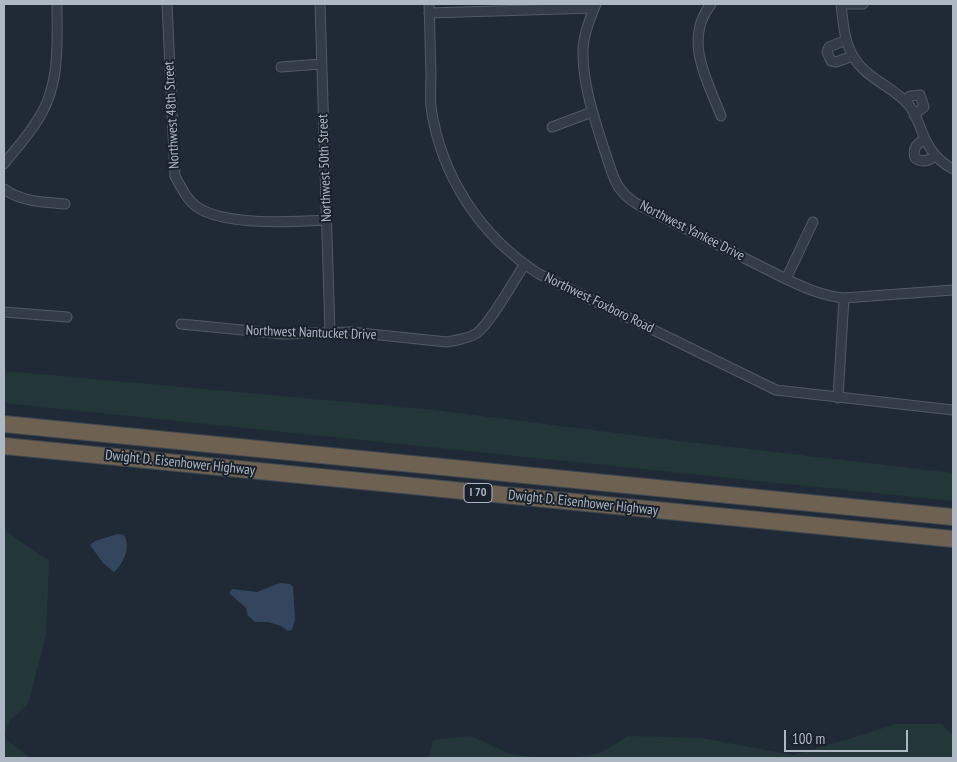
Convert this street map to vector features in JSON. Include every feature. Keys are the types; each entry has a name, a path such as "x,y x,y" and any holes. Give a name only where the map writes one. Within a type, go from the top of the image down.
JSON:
{"highway":[{"name":"Dwight D. Eisenhower Highway","path":"4,424 953,517"},
{"name":"Dwight D. Eisenhower Highway","path":"4,446 953,539"}],"street":[{"path":"4,164 36,123 52,88 56,72 57,4"},
{"name":"Northwest 48th Street","path":"167,4 175,176 183,192 196,206 210,214 276,223 326,220"},
{"name":"Northwest 50th Street","path":"320,4 330,333"},
{"path":"711,4 705,11 699,24 697,42 699,56 722,116"},
{"path":"863,4 842,4 846,40 852,56 863,70 905,101 935,156 953,169"},
{"path":"429,8 595,6"},
{"name":"Northwest Yankee Drive","path":"595,6 585,34 583,48 584,74 592,112 613,175 619,187 628,198 786,279 822,294 844,298 953,290"},
{"name":"Northwest Foxboro Road","path":"429,8 431,106 438,142 458,189 480,222 524,265 776,390 953,410"},
{"path":"846,40 829,47 828,57 836,62 852,56"},
{"path":"280,67 321,64"},
{"path":"905,101 910,96 920,95 924,107 914,115"},
{"path":"552,128 592,112"},
{"path":"925,139 917,143 914,148 915,158 919,161 924,161 930,160 935,156"},
{"path":"4,188 19,198 65,204"},
{"path":"786,279 813,222"},
{"name":"Northwest Nantucket Drive","path":"181,324 283,334 351,332 446,342 468,338 478,332 524,265"},
{"path":"838,398 844,298"},
{"path":"4,312 67,317"}],"green space":[{"path":"4,371 425,409 953,473 953,501 4,403"},
{"path":"4,530 49,561 46,635 28,704 10,720 4,734"},
{"path":"896,724 942,724 953,736 953,758 574,758 600,753 628,736 701,738 793,755"},
{"path":"471,736 510,754 537,758 429,758 433,740"},
{"path":"4,738 30,758 4,758"}],"water":[{"path":"118,534 124,535 127,550 121,564 114,572 103,563 90,545 95,541"},
{"path":"280,583 290,584 293,587 295,619 292,630 288,631 281,626 268,622 255,622 248,616 246,608 229,593 232,589 257,592"}]}
